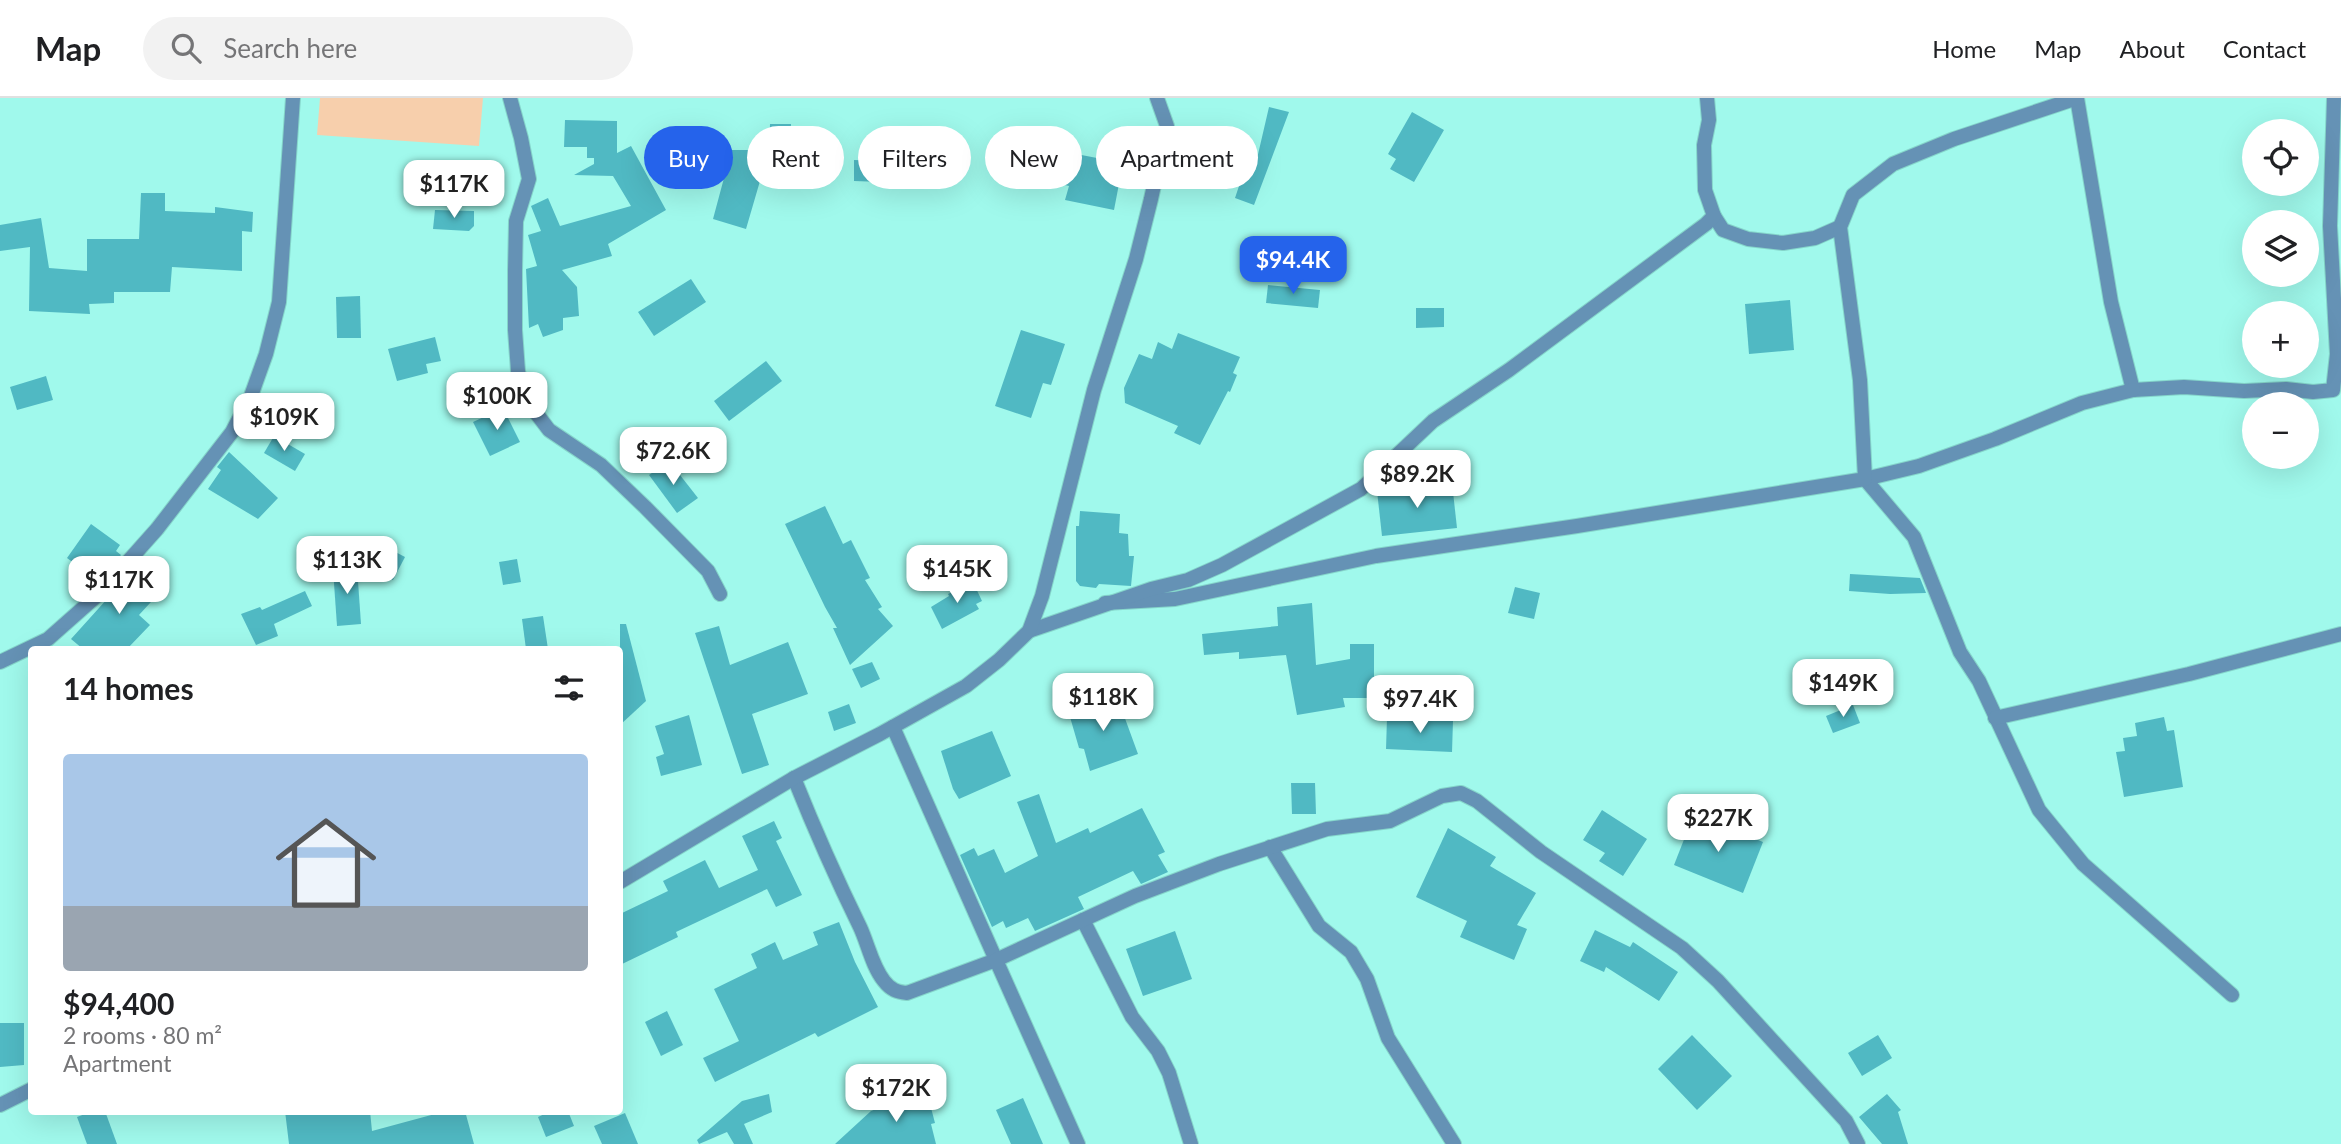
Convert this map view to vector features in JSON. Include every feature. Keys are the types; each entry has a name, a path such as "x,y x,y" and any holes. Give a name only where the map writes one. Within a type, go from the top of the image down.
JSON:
{"street":[{"path":"33,646 48,639 100,593 232,432 251,396 266,354 279,302 293,98"},
{"path":"510,98 529,179 516,221 515,258 515,330 518,371 524,397 549,430 601,465 645,507 708,571 720,594"},
{"path":"623,880 794,778 966,686 999,660 1028,631 1042,596 1094,390 1136,259 1161,159 1167,125 1157,98"},
{"path":"1706,98 1709,120 1704,145 1705,190 1723,230 1748,239 1783,243 1815,238 1840,227"},
{"path":"2133,390 2111,302 2077,98 1954,139 1893,163 1853,195 1840,227 1860,380 1865,478 1914,537 1960,652 1979,681 2039,810 2083,864 2232,995"},
{"path":"1105,603 1175,599 1376,556 1865,478 1919,466 1995,439 2082,403 2133,390 2184,387 2244,391 2286,388 2313,392 2337,391 2330,226 2334,98"},
{"path":"1028,631 1105,603 1188,580 1222,565 1362,489 1433,421 1509,370 1706,224 1714,215"},
{"path":"1995,718 2189,674 2341,634"},
{"path":"0,662 28,649"},
{"path":"893,727 1078,1144"},
{"path":"794,778 840,890 861,929 878,972 895,992 907,993 996,960 1135,895 1327,829 1390,821 1442,796 1461,793 1477,801 1541,852 1682,948 1718,981 1846,1121 1858,1144"},
{"path":"1270,847 1320,926 1350,952 1367,979 1388,1038 1454,1144"},
{"path":"1083,920 1132,1017 1158,1051 1191,1144"},
{"path":"0,1105 28,1091"}],"shaded area":[{"path":"320,98 483,98 479,146 317,135"}],"building":[{"path":"1269,107 1289,112 1254,205 1235,198 1238,189 1258,189 1258,154"},
{"path":"1412,112 1444,130 1414,182 1390,169 1396,159 1388,154"},
{"path":"565,120 617,121 617,153 631,146 644,170 644,189 655,189 666,210 608,244 612,256 562,270 577,287 579,316 563,318 563,330 543,337 538,324 529,328 526,269 537,266 528,235 541,231 531,206 548,198 560,226 631,206 613,176 574,175 594,164 594,158 587,158 587,147 564,147"},
{"path":"770,124 791,124 791,126"},
{"path":"733,150 747,150 747,189 758,189 746,229 713,219 721,189 733,189"},
{"path":"1082,155 1096,158 1096,189 1118,189 1114,210 1065,200 1068,189 1082,189"},
{"path":"854,160 858,160 858,181 854,181"},
{"path":"141,193 165,193 165,211 215,213 215,207 253,212 252,232 242,231 242,271 172,267 170,292 114,292 114,303 89,304 90,314 29,311 30,247 0,251 0,225 41,218 49,268 87,271 87,239 139,239"},
{"path":"435,210 474,211 474,226 469,231 433,229"},
{"path":"691,279 706,302 654,336 638,312"},
{"path":"1268,285 1320,290 1318,308 1266,303"},
{"path":"360,296 361,338 337,338 336,297"},
{"path":"1790,300 1794,350 1749,354 1745,304"},
{"path":"1416,308 1444,308 1444,327 1416,328"},
{"path":"1021,330 1065,344 1051,385 1043,383 1031,418 995,406"},
{"path":"1178,333 1240,357 1233,373 1237,375 1230,392 1228,391 1200,445 1174,433 1178,426 1125,403 1124,388 1139,354 1152,359 1158,342 1172,349"},
{"path":"435,337 441,361 426,364 428,373 397,381 388,349"},
{"path":"766,361 782,381 729,421 714,401"},
{"path":"46,376 53,400 17,410 10,387"},
{"path":"503,408 520,442 490,456 473,422"},
{"path":"274,436 305,454 295,471 264,453"},
{"path":"229,452 278,498 258,519 208,489 221,470 217,467"},
{"path":"669,461 698,498 677,513 649,475"},
{"path":"1452,483 1457,528 1382,536 1377,491"},
{"path":"825,506 843,544 851,540 870,578 865,580 882,607 878,609 893,626 850,665 833,628 837,628 785,524"},
{"path":"1080,511 1120,514 1119,533 1128,534 1129,556 1134,556 1131,586 1099,584 1096,588 1080,586 1076,581 1076,526 1079,526"},
{"path":"91,524 120,545 116,551 121,555 98,581 67,558"},
{"path":"386,547 405,557 393,580 374,570"},
{"path":"517,559 521,582 503,585 499,562"},
{"path":"357,567 361,624 337,626 333,569"},
{"path":"135,568 161,591 139,615 150,625 130,646 79,646 71,639"},
{"path":"1850,574 1920,578 1926,593 1849,591"},
{"path":"973,582 982,601 976,604 979,609 942,629 931,607 949,596 948,594"},
{"path":"1515,587 1540,593 1534,619 1508,613"},
{"path":"305,591 312,606 274,624 278,636 256,645 241,614 260,607 262,610"},
{"path":"1312,603 1316,665 1350,659 1350,644 1374,644 1374,698 1343,698 1345,707 1297,715 1286,655 1239,659 1239,652 1204,655 1202,634 1278,626 1277,607"},
{"path":"543,616 548,646 526,646 522,619"},
{"path":"620,624 626,624 646,701 623,722 623,646 620,646"},
{"path":"719,626 730,665 788,642 808,694 752,714 769,765 742,774 695,633"},
{"path":"872,662 880,679 861,688 852,669"},
{"path":"1108,697 1119,702 1138,754 1090,771 1084,749 1079,748 1070,717 1076,715 1074,708"},
{"path":"849,704 856,723 834,731 828,712"},
{"path":"1853,705 1860,723 1833,733 1826,716"},
{"path":"689,715 702,765 661,776 656,757 664,754 655,726"},
{"path":"2164,717 2167,731 2174,730 2183,787 2124,797 2116,752 2125,751 2123,738 2137,736 2135,723"},
{"path":"1387,718 1453,720 1452,752 1386,749"},
{"path":"992,731 1011,776 959,799 953,789 941,751"},
{"path":"1291,783 1315,783 1316,814 1292,814"},
{"path":"1039,794 1056,843 1088,828 1090,833 1142,808 1165,852 1158,855 1168,872 1141,884 1133,871 1078,897 1084,909 1035,931 1028,918 1006,928 1003,921 992,927 960,855 974,848 978,856 994,849 1005,873 1038,856 1017,802"},
{"path":"1602,810 1647,839 1623,876 1599,861 1605,853 1583,840"},
{"path":"1694,814 1763,842 1743,893 1674,865"},
{"path":"774,821 782,838 776,841 802,895 776,907 767,889 676,932 678,937 623,964 623,913 668,891 663,881 705,860 719,888 758,870 742,836"},
{"path":"1448,828 1496,857 1490,866 1536,893 1517,925 1527,929 1514,960 1460,937 1467,921 1416,897"},
{"path":"839,922 855,962 878,1007 818,1037 815,1033 715,1082 703,1058 739,1041 714,989 757,968 751,954 775,942 783,960 818,945 813,932"},
{"path":"1595,930 1630,947 1633,942 1678,972 1659,1001 1606,967 1604,972 1580,961"},
{"path":"1175,931 1192,979 1143,996 1126,949"},
{"path":"667,1011 683,1045 661,1056 645,1022"},
{"path":"0,1023 24,1023 24,1065 0,1067"},
{"path":"1692,1035 1732,1076 1697,1110 1658,1069"},
{"path":"1878,1035 1892,1058 1862,1076 1848,1053"},
{"path":"926,1089 935,1123 931,1124 936,1144 835,1144 871,1111"},
{"path":"769,1094 772,1112 744,1124 753,1144 734,1144 727,1132 699,1144 697,1140 742,1101"},
{"path":"1887,1094 1901,1110 1898,1112 1908,1144 1882,1144 1859,1117"},
{"path":"1023,1098 1043,1144 1011,1144 996,1110"},
{"path":"625,1113 638,1144 602,1144 594,1126"},
{"path":"106,1115 117,1144 87,1144 77,1117"},
{"path":"285,1115 370,1115 372,1131 431,1115 466,1115 474,1144 289,1144"},
{"path":"570,1115 574,1126 546,1137 538,1117"}]}
